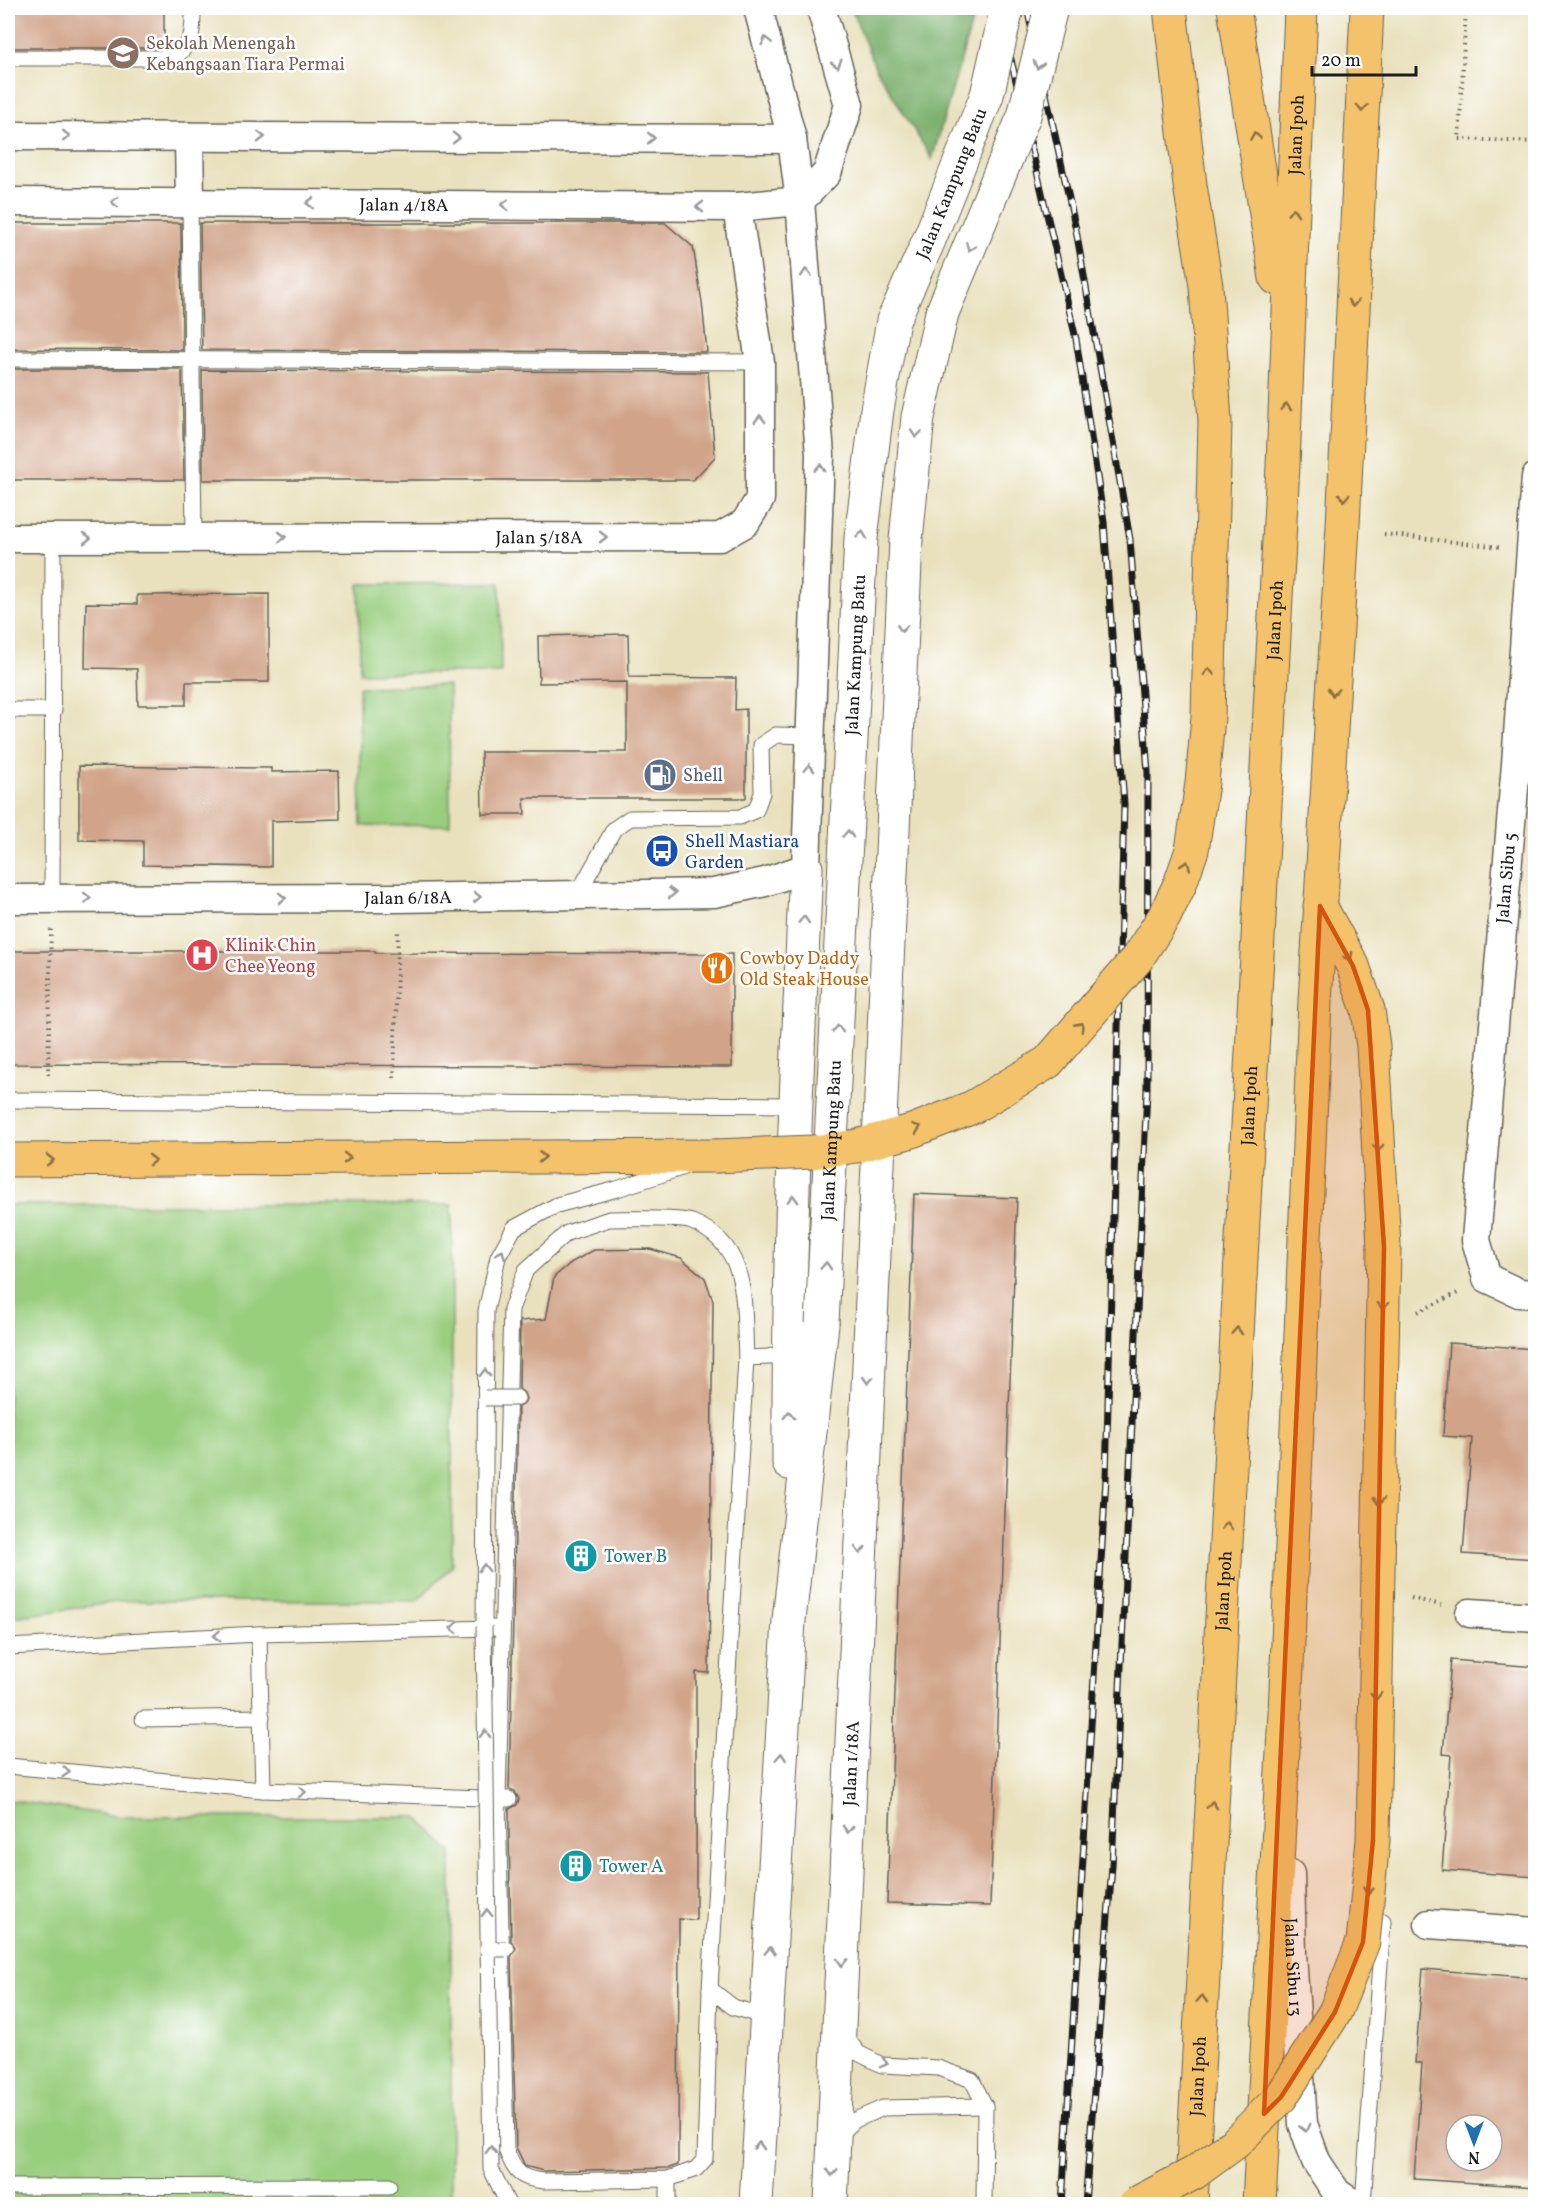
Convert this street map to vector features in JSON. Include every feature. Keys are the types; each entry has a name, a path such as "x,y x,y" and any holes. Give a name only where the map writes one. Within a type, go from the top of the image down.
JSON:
{"highway":[{"path":"8,1160 715,1156 813,1152 857,1146 912,1131 973,1107 1048,1062 1136,960 1164,916 1180,884 1192,850 1203,783 1208,717 1215,421 1206,286 1190,185 1170,8"},
{"path":"1234,8 1288,360"},
{"name":"Jalan Ipoh","path":"1191,2205 1288,360 1301,8"},
{"path":"1259,2205 1285,1713 1314,1002 1342,526 1367,8"},
{"path":"1135,2205 1194,2173 1235,2143 1281,2097 1335,2012 1363,1942 1373,1840 1384,1247 1373,1046 1368,1010 1353,966 1320,906"}],"street":[{"path":"756,2205 789,1620 789,1351 820,455 800,201 792,139 758,8"},
{"path":"800,201 827,173 849,105 822,8"},
{"name":"Jalan Kampung Batu","path":"789,1620 822,1324 861,538 877,410 893,321 929,240 987,95 1007,8"},
{"name":"Jalan 1/18A","path":"831,2205 906,540 918,417 942,313 1024,116 1051,8"},
{"path":"8,136 792,139"},
{"path":"189,137 190,202"},
{"name":"Jalan 4/18A","path":"8,202 737,207 800,201"},
{"name":"Jalan 5/18A","path":"8,538 720,537 745,523 760,499 760,362 737,207"},
{"name":"Jalan Sibu 5","path":"1536,477 1516,764 1476,1240 1487,1278 1519,1293 1536,1294"},
{"name":"Jalan 6/18A","path":"8,899 398,898 714,893 765,882 806,868"},
{"path":"1470,1612 1536,1617"},
{"name":"Jalan Sibu 13","path":"1285,1713 1292,1954 1303,2124 1316,2161 1337,2193 1354,2205"},
{"path":"1429,1924 1536,1932"}],"lane":[{"path":"8,58 174,58 186,49 193,31 193,8"},
{"path":"190,202 194,537"},
{"path":"8,359 760,362"},
{"path":"52,898 53,538"},
{"path":"8,710 54,710"},
{"path":"577,895 614,829 630,818 740,817 756,810 762,793 761,745 776,735 810,736"},
{"path":"8,1100 796,1105"},
{"path":"508,2205 491,2169 484,1638 486,1311 498,1257 514,1228 557,1205 617,1190 715,1156"},
{"path":"609,1219 690,1221 723,1241 736,1263 742,1284 746,1358 710,1989 705,2159 696,2169 668,2180 526,2180 512,2166 506,2149 504,1799 512,1310 526,1270 567,1233 609,1219"},
{"path":"746,1358 769,1357 789,1351"},
{"path":"485,1398 516,1398"},
{"path":"8,1647 259,1634 508,1628"},
{"path":"259,1634 263,1790"},
{"path":"143,1719 262,1717"},
{"path":"8,1766 263,1790 504,1799"},
{"path":"1363,2205 1383,1921"},
{"path":"488,1949 506,1949"},
{"path":"710,1989 733,2007 766,2017"},
{"path":"839,2029 858,2053 882,2065 938,2068 972,2080 985,2106 984,2205"},
{"path":"834,2140 855,2120 883,2108 985,2106"},
{"path":"668,2180 668,2205"},
{"path":"8,2187 389,2186"}],"path":[{"path":"1466,8 1459,139 1536,142"},
{"path":"1384,534 1531,550"},
{"path":"47,1101 52,898"},
{"path":"394,1103 398,898"}],"highlighted area":[{"path":"1320,906 1353,966 1368,1010 1384,1247 1373,1840 1363,1942 1335,2012 1281,2097 1264,2114"}],"green space":[{"path":"851,8 976,8 932,159 875,67"},
{"path":"500,583 501,673 360,673 359,584"},
{"path":"449,685 450,825 361,826 359,687"},
{"path":"8,1205 452,1205 452,1566 417,1601 123,1601 8,1618"},
{"path":"8,1800 123,1817 417,1817 451,1852 451,2204 8,2204"}],"building":[{"path":"8,8 164,8 164,48 8,48"},
{"path":"8,223 181,223 182,350 8,349"},
{"path":"200,223 665,223 693,247 707,352 202,350"},
{"path":"8,369 182,369 184,480 8,480"},
{"path":"202,370 708,372 715,457 693,480 203,480"},
{"path":"269,594 269,682 186,682 186,705 138,705 137,669 85,668 86,603 137,604 137,595"},
{"path":"628,634 629,677 736,678 735,710 746,709 746,798 524,798 525,814 482,814 481,752 627,752 627,682 539,683 538,636"},
{"path":"79,766 271,768 271,772 339,771 340,819 271,821 271,867 143,865 143,841 79,840"},
{"path":"8,951 732,954 732,1067 8,1064"},
{"path":"914,1194 1017,1198 990,1906 887,1903"},
{"path":"650,1249 681,1258 705,1278 713,1301 709,1673 696,1672 696,1920 679,1919 678,2165 669,2168 543,2171 525,2166 516,2147 511,1957 516,1948 511,1941 509,1809 517,1805 519,1799 515,1791 509,1789 518,1407 526,1399 524,1393 519,1389 520,1321 546,1319 554,1277 572,1262 594,1250"},
{"path":"1449,1343 1536,1349 1536,1559 1463,1554 1472,1438 1443,1436"},
{"path":"1451,1660 1536,1667 1536,1877 1442,1870 1451,1755 1443,1754"},
{"path":"1423,1969 1536,1978 1536,2187 1414,2179 1422,2063 1415,2063"}],"railway":[{"path":"999,8 1076,339 1104,522 1124,804 1106,1479 1062,2204"},
{"path":"1027,8 1076,230 1130,539 1148,772 1147,1090 1112,1866 1085,2204"}],"place":[{"name":"Sekolah Menengah Kebangsaan Tiara Permai","path":"123,53"},
{"name":"Shell","path":"660,775"},
{"name":"Shell Mastiara Garden","path":"662,851"},
{"name":"Klinik Chin Chee Yeong","path":"202,955"},
{"name":"Cowboy Daddy Old Steak House","path":"717,968"},
{"name":"Tower B","path":"581,1556"},
{"name":"Tower A","path":"576,1866"}]}
